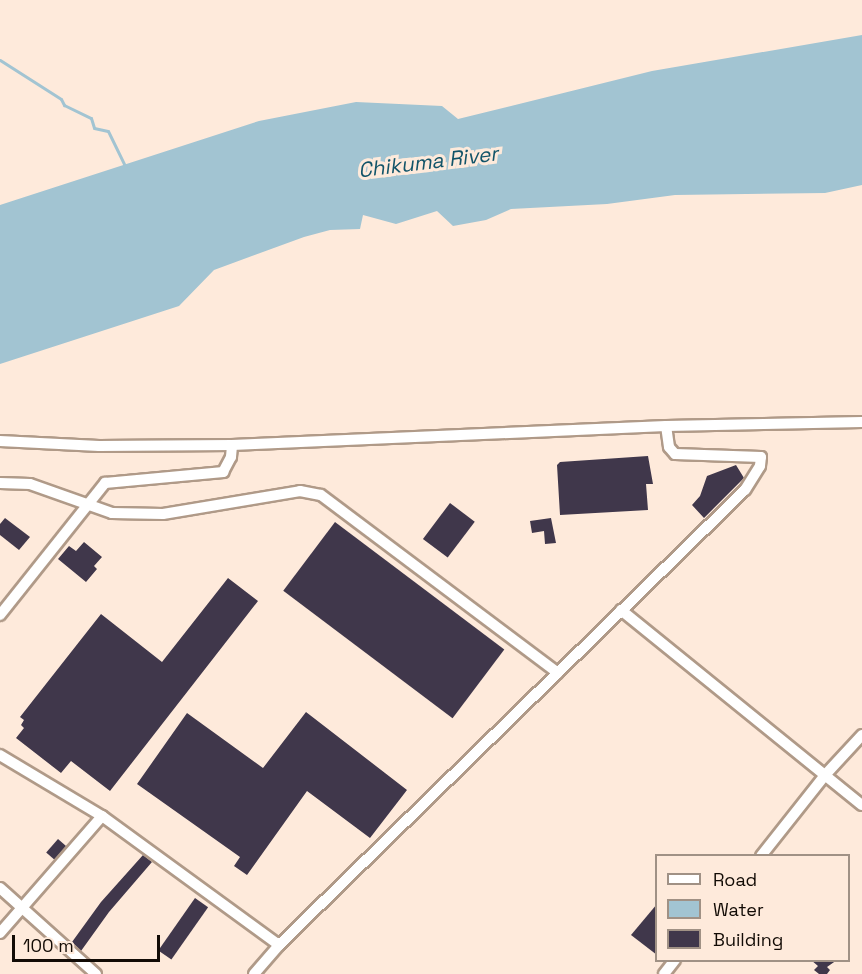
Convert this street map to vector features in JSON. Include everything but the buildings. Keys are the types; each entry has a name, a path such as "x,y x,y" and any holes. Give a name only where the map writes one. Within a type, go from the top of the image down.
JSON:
{"street":[{"path":"0,441 99,446 232,445 666,426 862,422"},
{"path":"254,974 279,945 746,490 760,466 761,457 675,454 669,447 666,426"},
{"path":"0,615 105,483 223,472 231,457 232,445"},
{"path":"0,483 30,484 112,513 163,514 300,491 321,495 558,672"},
{"path":"621,610 862,805"},
{"path":"762,854 826,774 862,735"},
{"path":"0,755 102,816 279,945"},
{"path":"0,933 102,816"},
{"path":"0,888 96,974"},
{"path":"664,974 673,962"}],"water":[{"name":"Chikuma River","path":"862,35 862,185 825,193 675,195 607,204 511,209 486,220 453,226 437,211 396,224 363,215 360,229 330,230 304,237 214,270 179,306 0,364 0,205 259,121 356,102 442,106 458,119 652,71"}],"waterway":[{"path":"0,60 61,99 64,105 91,118 94,128 108,131 125,166"}]}
